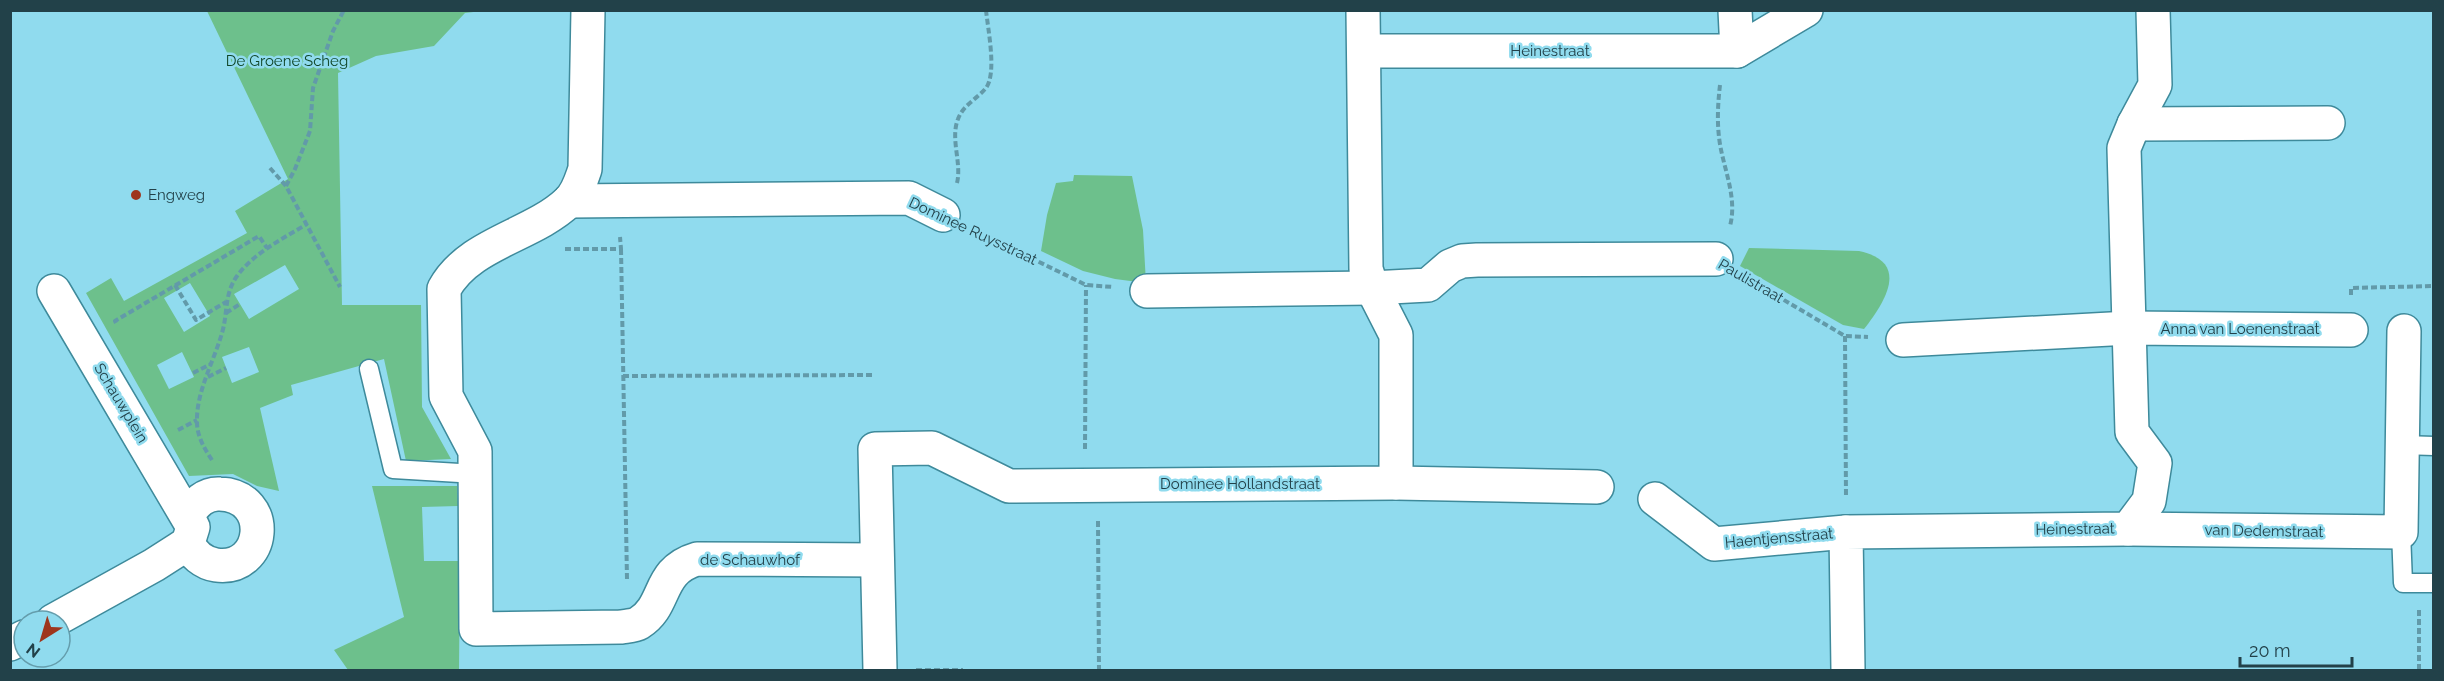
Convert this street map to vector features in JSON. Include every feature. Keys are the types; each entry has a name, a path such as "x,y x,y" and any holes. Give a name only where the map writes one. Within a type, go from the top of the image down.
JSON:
{"street":[{"path":"588,10 585,169 580,185 569,201 548,216 466,263 452,276 444,290 446,396 475,451 476,629 628,626"},
{"path":"1363,10 1366,269 1372,288 1396,335 1396,483 1597,487"},
{"path":"1730,51 1735,10"},
{"path":"1730,51 1806,10"},
{"name":"Heinestraat","path":"1846,532 2128,529 2149,501 2155,463 2132,432 2124,148 2155,85 2153,10"},
{"name":"Heinestraat","path":"1364,51 1730,51"},
{"path":"2134,124 2328,123"},
{"name":"Dominee Ruysstraat","path":"569,201 909,198 943,215"},
{"name":"Paulistraat","path":"1372,288 1428,285 1450,266 1462,261 1716,260"},
{"path":"1147,291 1372,288"},
{"name":"Schauwplein","path":"54,291 188,529 200,558 213,564 227,566 240,561 251,551 257,538 257,524 253,510 243,500 230,494"},
{"path":"1903,340 2128,328"},
{"name":"Anna van Loenenstraat","path":"2128,328 2351,330"},
{"path":"2401,532 2418,446 2404,331"},
{"name":"Dominee Hollandstraat","path":"880,670 875,449 932,448 1009,486 1396,483"},
{"path":"72,610 154,565 188,529 192,508 202,498 216,493 230,494"},
{"name":"Haentjensstraat","path":"1655,499 1714,543 1846,532"},
{"name":"van Dedemstraat","path":"2128,529 2401,532"},
{"path":"1846,532 1848,670"},
{"name":"de Schauwhof","path":"628,626 637,624 650,614 671,574 681,563 697,559 877,560"}],"lane":[{"path":"369,369 393,469 476,474"},
{"path":"2401,532 2403,583 2426,583"}],"path":[{"path":"286,186 310,131 313,88 333,31 344,10"},
{"path":"943,215 954,195 959,179 956,132 958,119 964,109 987,87 991,73 986,10"},
{"path":"1716,260 1726,240 1732,217 1731,194 1719,138 1718,104 1730,51"},
{"path":"270,168 286,186 340,287"},
{"name":"Dominee Ruysstraat","path":"943,215 1086,285 1147,291"},
{"path":"230,494 200,438 197,420 207,377 222,335 226,302 231,286 239,274 267,248 306,224"},
{"path":"120,331 115,321 259,236 267,248"},
{"path":"621,249 628,626"},
{"name":"Paulistraat","path":"1716,260 1845,336 1903,340"},
{"path":"175,285 196,320 226,302"},
{"path":"1086,285 1099,670"},
{"path":"226,313 240,304"},
{"path":"1845,336 1846,532"},
{"path":"193,373 211,364"},
{"path":"207,377 226,368"},
{"path":"623,376 874,375"},
{"path":"175,432 197,420"},
{"path":"2420,670 2426,583"},
{"path":"880,670 963,670"}],"green space":[{"name":"De Groene Scheg","path":"207,11 482,11 465,13 434,46 376,56 338,73 342,305 421,305 422,407 451,459 406,461 384,359 291,385 293,395 260,408 279,491 257,486 233,474 189,476 86,293 111,278 124,301 247,233 235,211 288,179","holes":["285,265 299,289 249,319 234,294","190,283 210,316 184,332 164,298","249,347 259,372 232,383 222,357","182,352 194,377 169,389 157,365"]},
{"path":"1074,175 1132,176 1143,230 1146,283 1115,279 1083,271 1041,251 1047,215 1056,183 1073,181"},
{"path":"1749,248 1859,251 1875,256 1885,264 1889,273 1889,284 1879,307 1864,329 1843,325 1740,266"},
{"path":"372,486 457,486 458,506 422,507 424,561 460,561 459,670 348,670 334,650 404,617"}],"place":[{"name":"Engweg","path":"136,195"}]}
